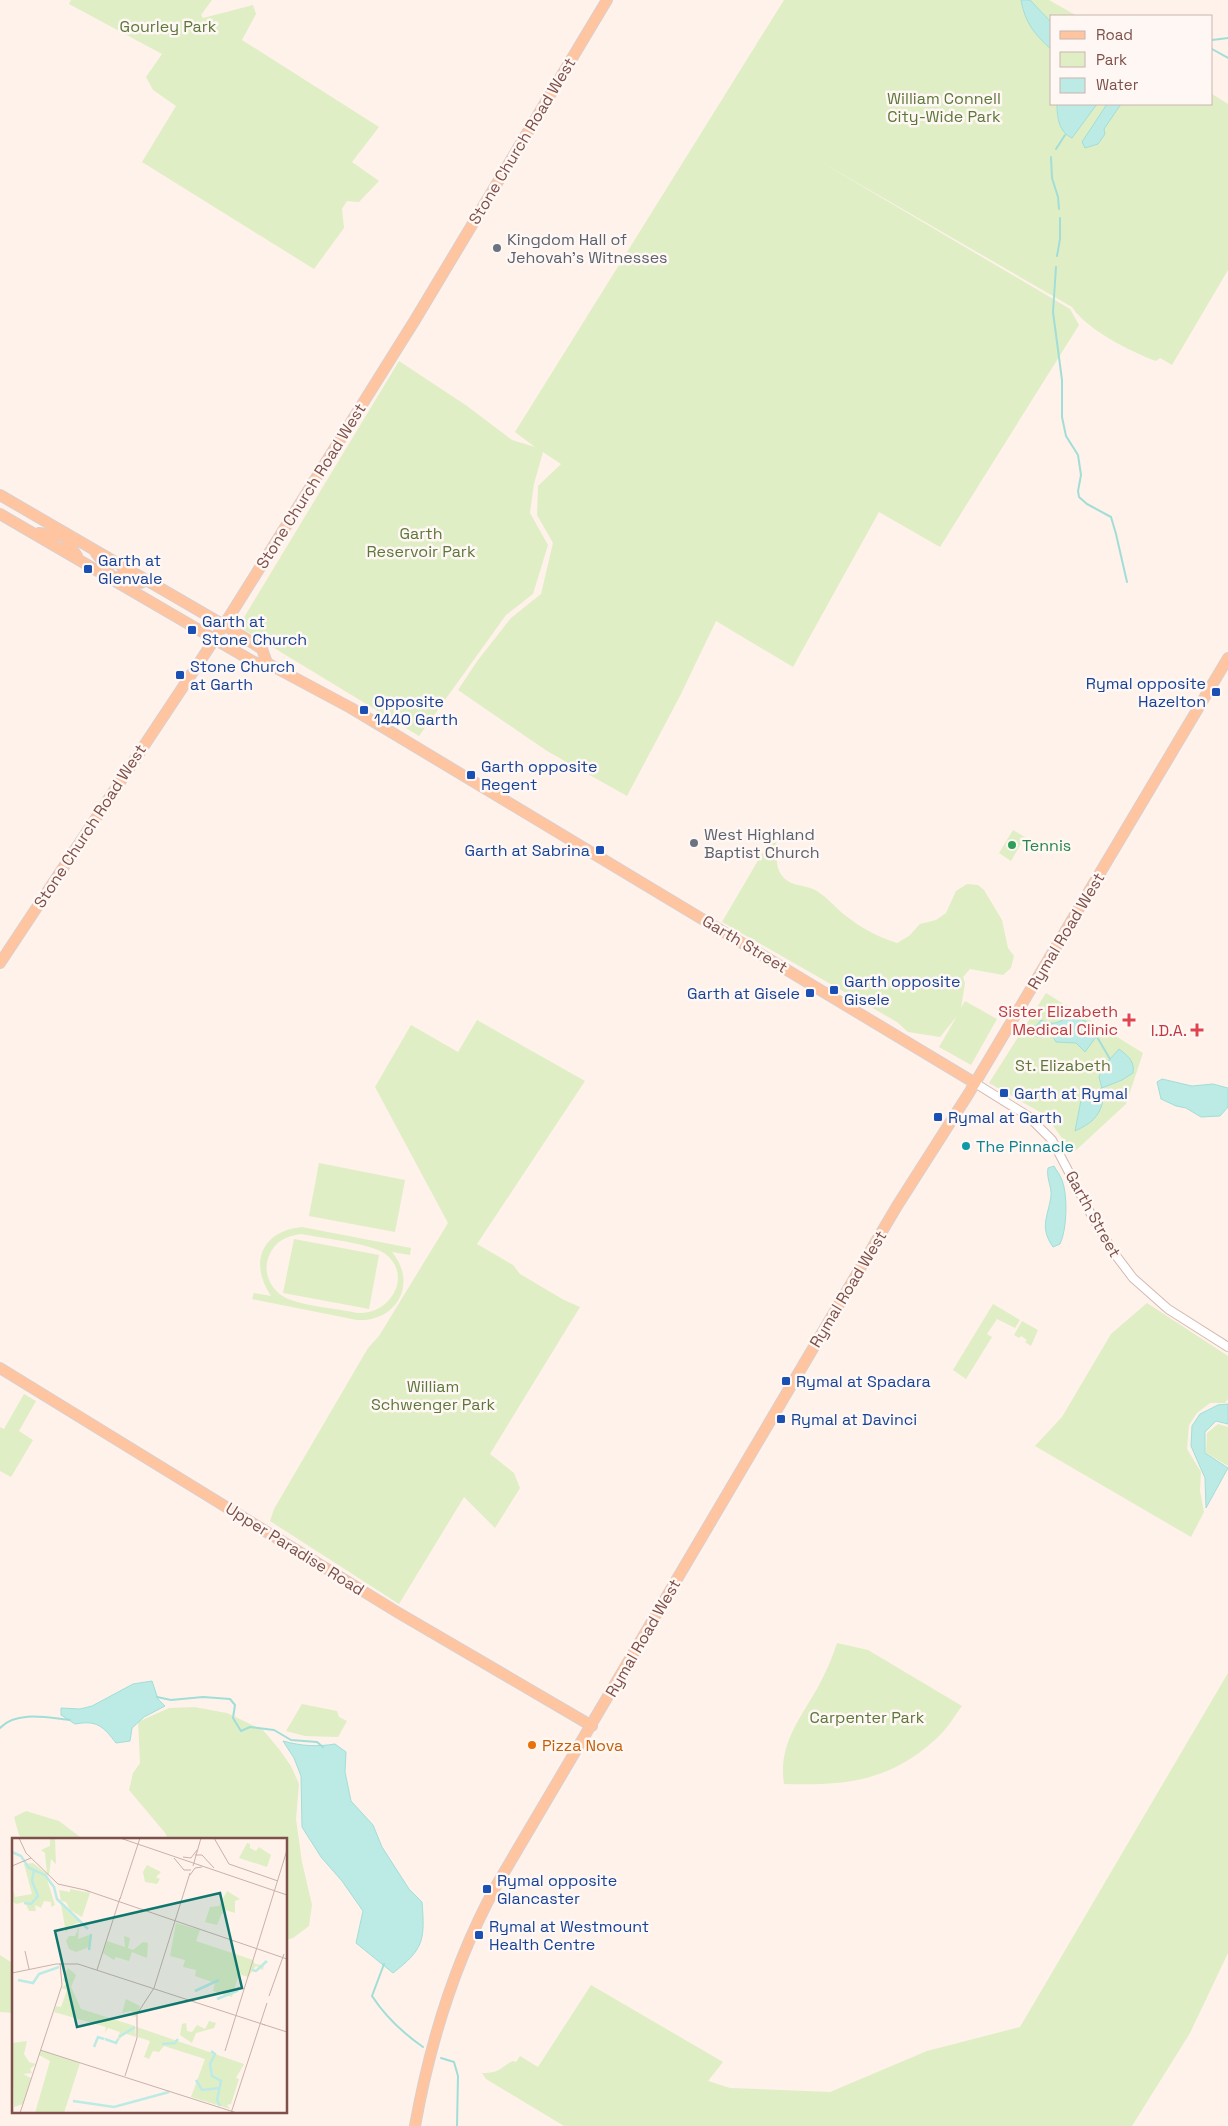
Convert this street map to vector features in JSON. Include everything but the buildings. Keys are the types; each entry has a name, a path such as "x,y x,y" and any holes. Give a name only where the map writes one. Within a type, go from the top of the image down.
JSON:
{"main road":[{"name":"Stone Church Road West","path":"0,963 224,625 415,320 607,0"},
{"name":"Garth Street","path":"0,495 224,625 262,649 267,663"},
{"name":"Garth Street","path":"0,514 254,662 260,664 267,663 361,714 975,1083"},
{"path":"35,533 61,536 66,533 67,541 81,561"},
{"path":"85,545 97,554 107,566 111,579 123,575 185,602"},
{"name":"Rymal Road West","path":"415,2126 427,2068 452,1983 471,1938 509,1864 897,1206 975,1083 1228,658"},
{"name":"Upper Paradise Road","path":"0,1368 397,1612 592,1726"}],"street":[{"name":"Garth Street","path":"975,1083 1028,1116 1048,1136 1058,1150 1094,1220 1114,1253 1133,1278 1168,1309 1228,1347"}],"green space":[{"name":"Gourley Park","path":"71,0 212,0 201,15 203,18 253,5 256,14 242,40 379,127 352,162 379,181 359,202 347,201 342,209 344,228 314,269 142,162 176,106 153,90 146,77 162,54 69,4"},
{"path":"784,0 1049,0 1075,15 1050,15 1050,105 1213,105 1213,95 1228,104 1228,270 1172,365 1160,358 1156,361 1122,346 1098,331 1072,307 816,159 1070,309 1079,325 940,547 879,512 793,667 716,621 680,696 627,796 547,751 458,690 478,660 511,618 541,594 553,543 537,515 538,486 561,464 543,452 534,484 530,513 548,545 533,594 506,615 419,736 243,629 240,624 399,361 467,406 512,440 535,447 515,432"},
{"name":"Tennis","path":"1013,830 1025,837 1011,861 999,853"},
{"path":"776,842 778,869 784,878 791,883 813,889 858,924 876,935 897,943 909,936 920,924 936,920 946,913 956,891 967,884 978,885 984,890 1002,920 1008,948 1014,956 1011,968 1003,975 970,969 963,977 965,983 961,1008 965,1001 997,1019 971,1065 939,1047 957,1016 940,1037 908,1032 897,1022 722,922 767,845"},
{"name":"St. Elizabeth","path":"1046,993 1143,1053 1126,1104 1073,1153 1045,1115 989,1083"},
{"name":"William Schwenger Park","path":"477,1020 585,1081 477,1244 513,1265 520,1274 564,1300 580,1307 490,1454 514,1473 520,1488 495,1528 464,1497 399,1604 270,1521 274,1509 368,1348 379,1336 448,1223 375,1087 411,1025 458,1052"},
{"path":"319,1163 405,1180 395,1232 309,1216"},
{"path":"302,1227 411,1248 410,1255 392,1252 400,1264 403,1276 403,1288 393,1308 383,1315 371,1319 357,1320 252,1299 254,1293 271,1296 264,1284 260,1261 268,1242 288,1230","holes":["301,1234 368,1246 384,1253 393,1262 397,1272 398,1282 395,1292 380,1307 370,1312 358,1313 302,1303 281,1295 269,1280 267,1262 271,1251 278,1243 291,1236"]},
{"path":"294,1239 379,1255 369,1309 283,1293"},
{"path":"1147,1303 1228,1356 1228,1399 1225,1403 1210,1403 1197,1413 1189,1425 1187,1449 1201,1472 1200,1491 1204,1512 1191,1537 1035,1446 1062,1417 1111,1334"},
{"path":"993,1304 1020,1320 1015,1328 997,1319 987,1334 992,1337 966,1379 953,1370"},
{"path":"1022,1321 1038,1330 1031,1346 1021,1336 1019,1338 1014,1335"},
{"path":"24,1394 36,1401 19,1431 33,1440 11,1477 0,1471 0,1427 4,1429"},
{"path":"1218,1424 1228,1427 1228,1466 1206,1453 1207,1433"},
{"name":"Carpenter Park","path":"837,1643 868,1650 962,1706 944,1731 923,1750 887,1771 868,1777 829,1784 784,1784 784,1757 787,1745 797,1723 823,1678"},
{"path":"1228,1673 1228,1953 1190,2033 1132,2126 564,2126 486,2079 482,2073 497,2071 513,2061 516,2062 520,2056 538,2067 591,1985 723,2062 708,2081 730,2088 830,2092 927,2051 1020,2027"},
{"path":"302,1704 337,1711 339,1717 347,1721 338,1737 305,1736 286,1731"},
{"path":"194,1707 227,1713 263,1730 291,1766 299,1784 296,1819 302,1862 312,1905 309,1926 293,1938 288,1939 288,1838 167,1838 166,1834 129,1790 133,1773 140,1763 138,1722 169,1708"},
{"path":"26,1811 59,1821 81,1838 22,1838 19,1835 14,1817"},
{"path":"0,1955 12,1963 12,2013 0,2012"}],"water":[{"path":"1021,0 1030,0 1050,21 1050,48 1032,28"},
{"path":"1057,105 1096,105 1072,138 1064,132"},
{"path":"1106,105 1120,105 1104,129 1105,134 1098,144 1085,148 1082,142"},
{"path":"1069,1016 1086,1022 1099,1033 1085,1052 1076,1043 1056,1042 1052,1035 1038,1037 1027,1027 1036,1026 1041,1020 1055,1023"},
{"path":"1119,1049 1132,1062 1133,1073 1122,1080 1102,1088 1099,1077 1102,1068"},
{"path":"1162,1079 1192,1086 1213,1084 1228,1088 1228,1107 1220,1116 1201,1117 1186,1108 1176,1106 1161,1099 1157,1082"},
{"path":"1091,1092 1103,1100 1102,1106 1090,1123 1075,1131 1081,1100"},
{"path":"1054,1166 1064,1186 1066,1212 1060,1244 1053,1247 1045,1228 1051,1196 1048,1168"},
{"path":"1228,1404 1228,1424 1216,1421 1205,1432 1205,1453 1228,1468 1206,1508 1205,1478 1191,1446 1192,1426 1200,1414 1218,1405"},
{"path":"152,1681 158,1699 165,1706 144,1717 132,1728 130,1741 116,1743 103,1728 89,1723 75,1724 61,1715 61,1708 80,1709 92,1706 133,1684"},
{"path":"283,1741 309,1746 335,1744 346,1752 345,1772 351,1801 373,1825 382,1847 409,1889 422,1902 423,1926 420,1943 411,1957 393,1973 356,1943 363,1911 342,1881 321,1857 302,1827 301,1776 294,1758"}],"waterway":[{"path":"1213,40 1228,38"},
{"path":"1213,50 1228,58"},
{"path":"1056,149 1065,135"},
{"path":"1051,157 1052,178 1058,197 1059,209"},
{"path":"1057,256 1060,239 1060,218"},
{"path":"1056,267 1053,312 1062,380 1062,417 1066,436 1078,455 1081,475 1078,491 1079,497 1087,504 1111,517 1127,582"},
{"path":"1097,1037 1110,1059"},
{"path":"1096,1094 1102,1088"},
{"path":"157,1697 171,1700 203,1697 230,1699 235,1705 233,1718 241,1731 250,1727 274,1730 291,1740 317,1742 323,1747"},
{"path":"0,1728 7,1722 24,1717 34,1716 70,1720"},
{"path":"384,1964 372,1996 395,2024 423,2047"},
{"path":"441,2058 454,2062 458,2076 457,2126"}],"place":[{"name":"Kingdom Hall of Jehovah's Witnesses","path":"497,248"},
{"name":"Garth at Glenvale","path":"88,569"},
{"name":"Garth at Stone Church","path":"192,630"},
{"name":"Stone Church at Garth","path":"180,675"},
{"name":"Rymal opposite Hazelton","path":"1216,692"},
{"name":"Opposite 1440 Garth","path":"364,710"},
{"name":"Garth opposite Regent","path":"471,775"},
{"name":"West Highland Baptist Church","path":"694,843"},
{"name":"Tennis","path":"1012,845"},
{"name":"Garth at Sabrina","path":"600,850"},
{"name":"Garth opposite Gisele","path":"834,990"},
{"name":"Garth at Gisele","path":"810,993"},
{"name":"Sister Elizabeth Medical Clinic","path":"1129,1020"},
{"name":"I.D.A.","path":"1197,1030"},
{"name":"Garth at Rymal","path":"1004,1093"},
{"name":"Rymal at Garth","path":"938,1117"},
{"name":"The Pinnacle","path":"966,1146"},
{"name":"Rymal at Spadara","path":"786,1381"},
{"name":"Rymal at Davinci","path":"781,1419"},
{"name":"Pizza Nova","path":"532,1745"},
{"name":"Rymal opposite Glancaster","path":"487,1889"},
{"name":"Rymal at Westmount Health Centre","path":"479,1935"}],"park label":[{"name":"William Connell City-Wide Park","path":"944,107"},
{"name":"Garth Reservoir Park","path":"421,542"}]}
